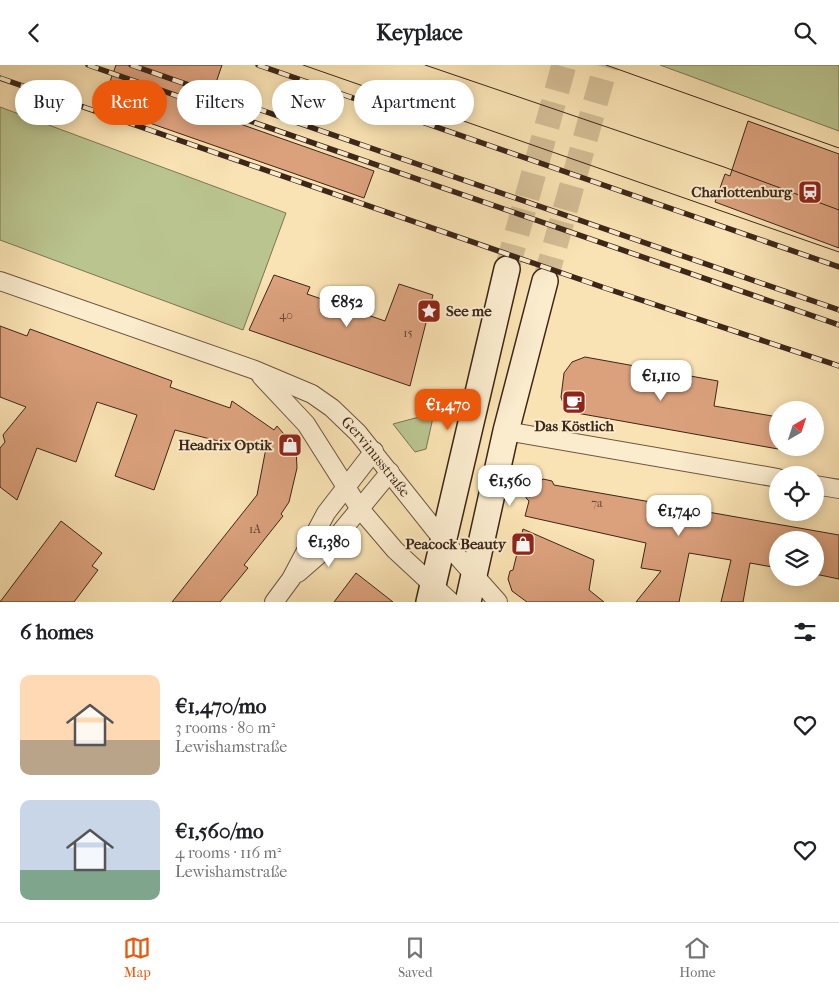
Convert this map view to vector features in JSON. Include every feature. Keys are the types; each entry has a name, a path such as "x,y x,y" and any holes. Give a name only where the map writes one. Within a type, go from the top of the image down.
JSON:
{"main road":[{"path":"430,594 508,269"},
{"path":"468,602 506,431 545,281"}],"street":[{"name":"Gervinusstraße","path":"0,281 255,370 312,395 332,408 358,433 443,540 498,602"},
{"name":"Gervinusstraße","path":"255,370 306,424 344,488 430,594 451,602"},
{"path":"506,431 769,476"},
{"path":"274,602 291,579 316,530 344,488 374,451"},
{"path":"291,579 329,546 390,472"},
{"path":"824,486 839,489"}],"green space":[{"path":"660,65 839,65 839,131"},
{"path":"0,107 15,113 15,125 49,125 286,213 243,330 0,240"},
{"path":"434,413 426,449 415,452 393,424"}],"building":[{"path":"116,65 222,65 217,80 177,80 177,125 243,125 374,171 364,198 155,125 167,125 167,80 111,80"},
{"path":"748,121 839,154 839,248 715,202 725,174 730,176"},
{"path":"274,275 310,287 307,294 385,321 399,284 433,295 410,386 249,330"},
{"path":"0,326 27,336 30,329 172,381 170,387 230,408 232,401 274,430 277,426 296,448 297,468 289,502 281,514 283,516 244,565 248,568 220,602 172,602 257,495 266,448 218,441 175,430 154,490 115,476 137,415 97,402 76,462 37,448 17,500 0,487 0,448 5,442 3,435 26,407 0,397"},
{"path":"585,357 718,381 714,406 769,415 769,447 571,412 564,406 561,397 564,373 572,362"},
{"path":"543,479 552,481 554,485 816,531 769,531 769,566 750,563 743,602 721,602 731,560 689,553 679,602 636,602 661,571 641,568 646,543 525,516 529,501 526,498 528,488 532,486 533,481 539,483"},
{"path":"61,521 102,553 92,566 98,570 74,602 0,602"},
{"path":"523,529 594,560 589,590 604,602 527,602 512,591 508,579 510,571 513,570"},
{"path":"824,532 839,535 839,579 824,576"},
{"path":"356,573 379,591 393,602 334,602"}],"tunnel":[{"path":"507,269 564,65"},
{"path":"545,281 606,65"}],"tram line":[{"path":"303,65 839,252"},
{"path":"425,65 724,167 839,210"},
{"path":"606,65 839,148"}],"railway":[{"path":"88,65 839,325"},
{"path":"131,65 839,310"},
{"path":"258,65 839,267"},
{"path":"0,78 605,288 839,366"}],"place":[{"name":"Charlottenburg","path":"810,192"},
{"name":"See me","path":"429,311"},
{"name":"Das Köstlich","path":"574,402"},
{"name":"Headrix Optik","path":"290,445"},
{"name":"Peacock Beauty","path":"523,544"}]}
